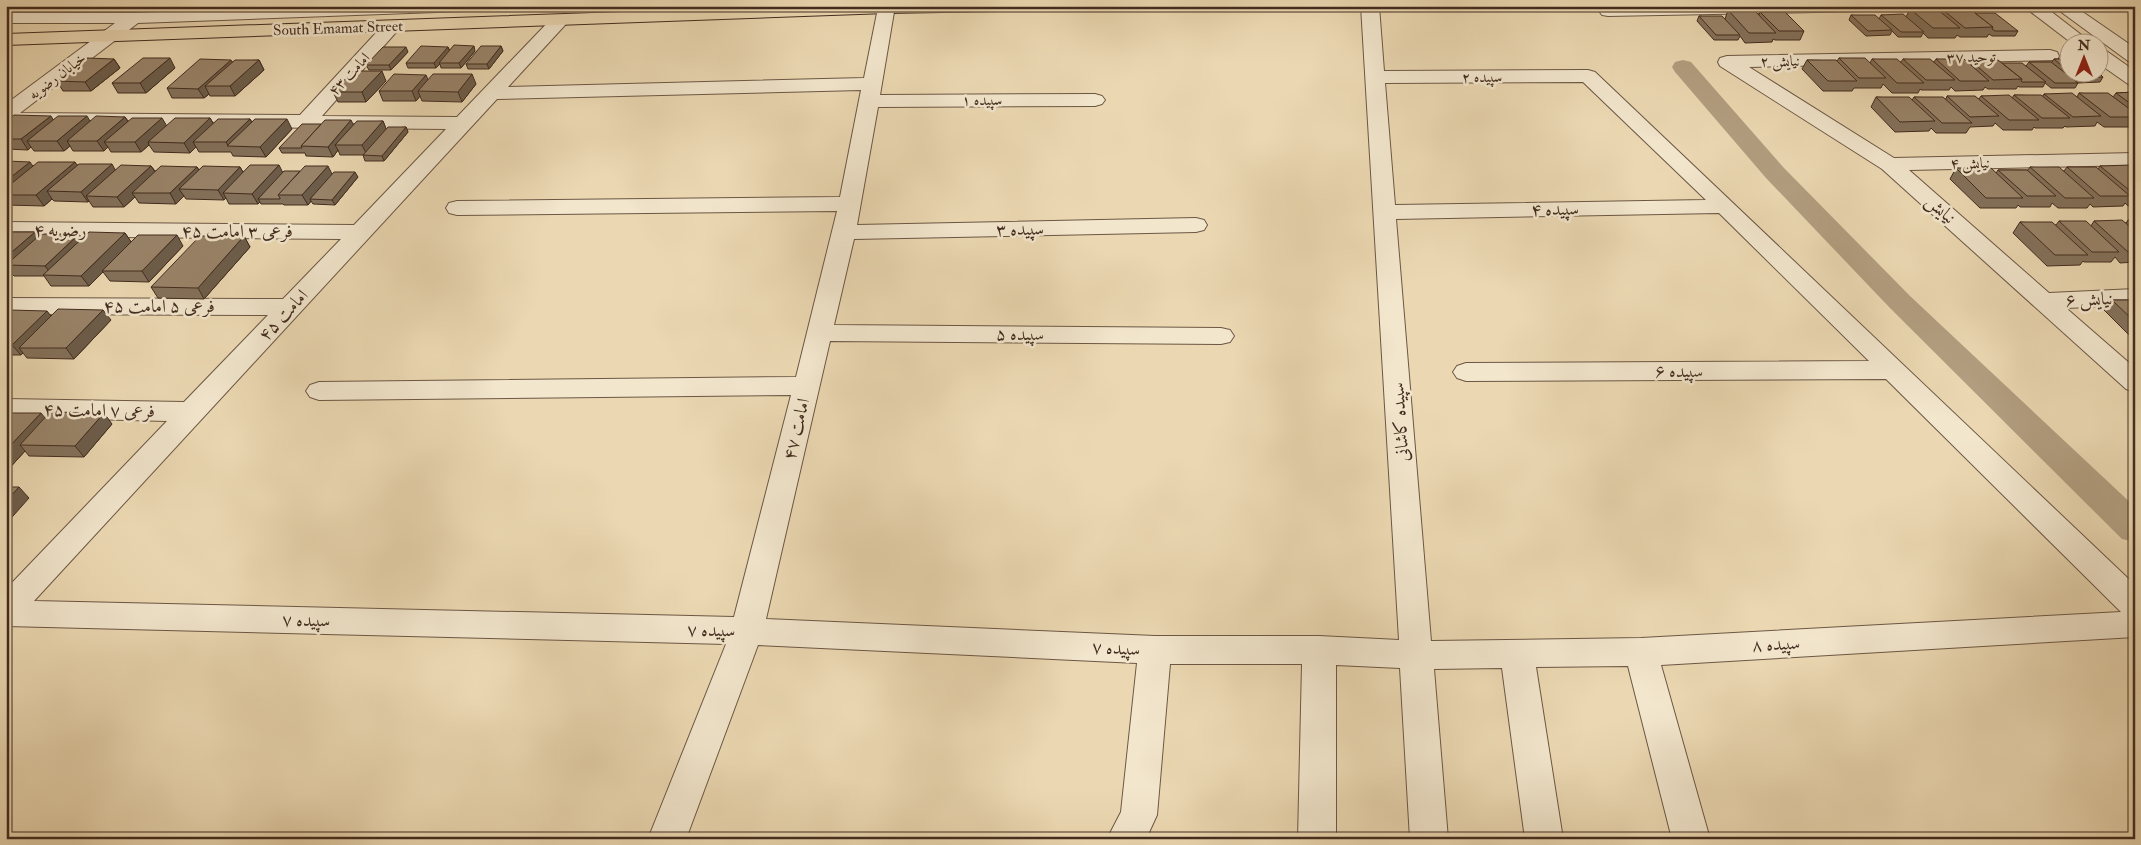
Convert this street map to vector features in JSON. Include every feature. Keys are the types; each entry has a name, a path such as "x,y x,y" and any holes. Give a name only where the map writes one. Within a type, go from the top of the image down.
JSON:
{"main road":[{"name":"South Emamat Street","path":"6,40 108,38 815,9 999,6"}],"street":[{"name":"خیابان رضویه","path":"6,114 149,6"},
{"path":"6,18 134,18 464,6"},
{"name":"سپیده کاشانی","path":"1370,6 1429,839"},
{"path":"1608,11 1867,6"},
{"path":"2032,6 2068,32"},
{"path":"2062,6 2135,57"},
{"name":"امامت ۴۷","path":"667,839 747,631 844,232 886,8"},
{"path":"334,29 349,10"},
{"name":"امامت ۴۵","path":"6,611 560,20"},
{"name":"امامت ۴۳","path":"305,122 392,26"},
{"name":"توحید ۳۷","path":"1893,58 2050,56"},
{"name":"نیایش ۲","path":"1727,62 1893,58"},
{"path":"2108,61 2135,80"},
{"name":"نیایش","path":"1727,62 1890,164 2135,382"},
{"name":"سپیده ۲","path":"1376,77 1588,76 1725,206"},
{"name":"سپیده ۱","path":"491,93 871,92 1095,100"},
{"path":"6,119 464,122"},
{"name":"نیایش ۴","path":"1890,164 2135,159"},
{"path":"457,208 849,204"},
{"path":"1725,206 2135,605"},
{"name":"سپیده ۴","path":"1385,212 1725,206"},
{"name":"سپیده ۳","path":"844,232 1196,225"},
{"name":"رضویه ۴","path":"6,229 113,230"},
{"name":"فرعی ۳ امامت ۴۵","path":"113,230 361,232"},
{"name":"نیایش ۶","path":"2043,301 2135,297"},
{"name":"فرعی ۵ امامت ۴۵","path":"17,306 291,307"},
{"name":"سپیده ۵","path":"819,333 1221,336"},
{"name":"سپیده ۶","path":"1466,372 1892,370"},
{"path":"319,391 806,386"},
{"name":"فرعی ۷ امامت ۴۵","path":"6,408 192,412"},
{"name":"سپیده ۷","path":"6,611 747,631 1155,650 1319,650 1416,655"},
{"name":"سپیده ۸","path":"1416,655 1641,652 2135,624"},
{"path":"1126,839 1139,815 1155,650"},
{"path":"1317,839 1319,650"},
{"path":"1641,652 1691,839"},
{"path":"1517,654 1544,839"}],"building":[{"path":"1910,9 1937,9 1960,28 1933,28"},
{"path":"1942,9 1970,9 1993,27 1965,28"},
{"path":"1728,10 1754,10 1776,33 1749,33"},
{"path":"1760,12 1785,12 1804,31 1779,31"},
{"path":"1975,13 1995,13 2018,31 1995,31 1992,29 1993,27"},
{"path":"1903,14 1924,32 1901,32 1881,15"},
{"path":"1851,15 1875,15 1892,30 1868,31"},
{"path":"1699,16 1722,16 1740,35 1716,35"},
{"path":"454,45 474,46 459,63 439,63"},
{"path":"421,46 448,47 434,63 406,63"},
{"path":"481,46 501,46 487,64 466,64"},
{"path":"383,47 406,47 389,65 366,65"},
{"path":"87,58 114,59 85,82 57,81"},
{"path":"143,58 170,58 140,83 112,83"},
{"path":"1839,58 1865,58 1886,78 1859,78"},
{"path":"200,59 231,60 198,89 167,88"},
{"path":"1872,59 1897,59 1924,83 1897,83"},
{"path":"1903,59 1930,59 1955,80 1926,80"},
{"path":"1936,59 1964,59 1989,81 1960,81"},
{"path":"235,60 259,60 230,86 205,86"},
{"path":"1807,60 1836,60 1857,81 1828,81"},
{"path":"1970,60 1998,60 2022,79 1993,80"},
{"path":"2029,62 2051,62 2058,67 2058,82 2078,83 2055,83"},
{"path":"2002,63 2022,63 2046,82 2022,82 2022,79"},
{"path":"353,71 382,71 362,92 333,92"},
{"path":"394,74 426,75 412,91 379,91"},
{"path":"433,74 472,74 458,92 418,91"},
{"path":"2135,92 2135,107 2116,93"},
{"path":"2072,93 2101,116 2073,117 2044,94"},
{"path":"2079,93 2108,93 2135,113 2135,117 2110,117"},
{"path":"2009,95 2039,120 2009,120 1981,96"},
{"path":"2014,95 2041,95 2070,118 2042,118"},
{"path":"1947,96 1975,96 1999,116 1970,117"},
{"path":"1876,97 1909,97 1935,121 1900,122"},
{"path":"1914,97 1943,97 1972,123 1942,123"},
{"path":"14,115 51,116 21,139 6,139 6,121"},
{"path":"58,116 87,116 57,141 27,141"},
{"path":"96,116 125,117 97,141 67,141"},
{"path":"132,118 162,118 135,142 104,142"},
{"path":"175,118 210,118 184,143 148,142"},
{"path":"218,119 250,119 226,142 193,142"},
{"path":"255,119 287,119 260,147 227,146"},
{"path":"325,120 351,120 328,147 301,146"},
{"path":"357,121 383,121 362,145 335,145"},
{"path":"302,124 321,124 301,146 302,148 279,148"},
{"path":"388,127 406,127 382,156 363,155"},
{"path":"6,161 30,162 6,181"},
{"path":"38,162 75,162 36,195 6,195 6,188"},
{"path":"79,164 112,164 81,192 47,191"},
{"path":"121,165 151,166 117,197 86,196"},
{"path":"250,165 279,165 252,194 223,193"},
{"path":"2130,165 2135,169 2135,195 2100,166"},
{"path":"161,166 197,167 170,193 132,193"},
{"path":"203,166 240,167 218,190 179,189"},
{"path":"305,166 328,166 302,195 278,195"},
{"path":"2030,167 2059,167 2094,198 2065,198"},
{"path":"2067,167 2096,167 2130,196 2100,196"},
{"path":"1956,168 1991,168 2023,198 1986,198"},
{"path":"1998,170 2027,170 2056,196 2027,196"},
{"path":"284,171 300,171 278,195 280,199 258,199"},
{"path":"334,172 355,172 332,200 310,199"},
{"path":"2122,220 2135,231 2135,252 2128,252 2094,221"},
{"path":"2128,220 2135,220 2135,226"},
{"path":"2059,221 2086,221 2119,252 2092,252"},
{"path":"2020,222 2052,222 2088,255 2055,255"},
{"path":"6,232 35,232 6,257"},
{"path":"89,232 125,233 81,276 43,275"},
{"path":"41,234 79,234 45,266 6,265"},
{"path":"138,235 177,235 142,271 102,271"},
{"path":"200,236 244,236 198,288 151,287"},
{"path":"2112,300 2135,300 2135,322"},
{"path":"58,309 103,310 66,348 19,348"},
{"path":"10,310 47,311 12,345 6,345 6,313"},
{"path":"50,412 104,413 75,446 20,445"},
{"path":"6,413 41,413 6,450"},
{"path":"6,487 19,487 6,501"}],"waterway":[{"path":"1683,67 1775,173 1900,302 2135,529"}]}
